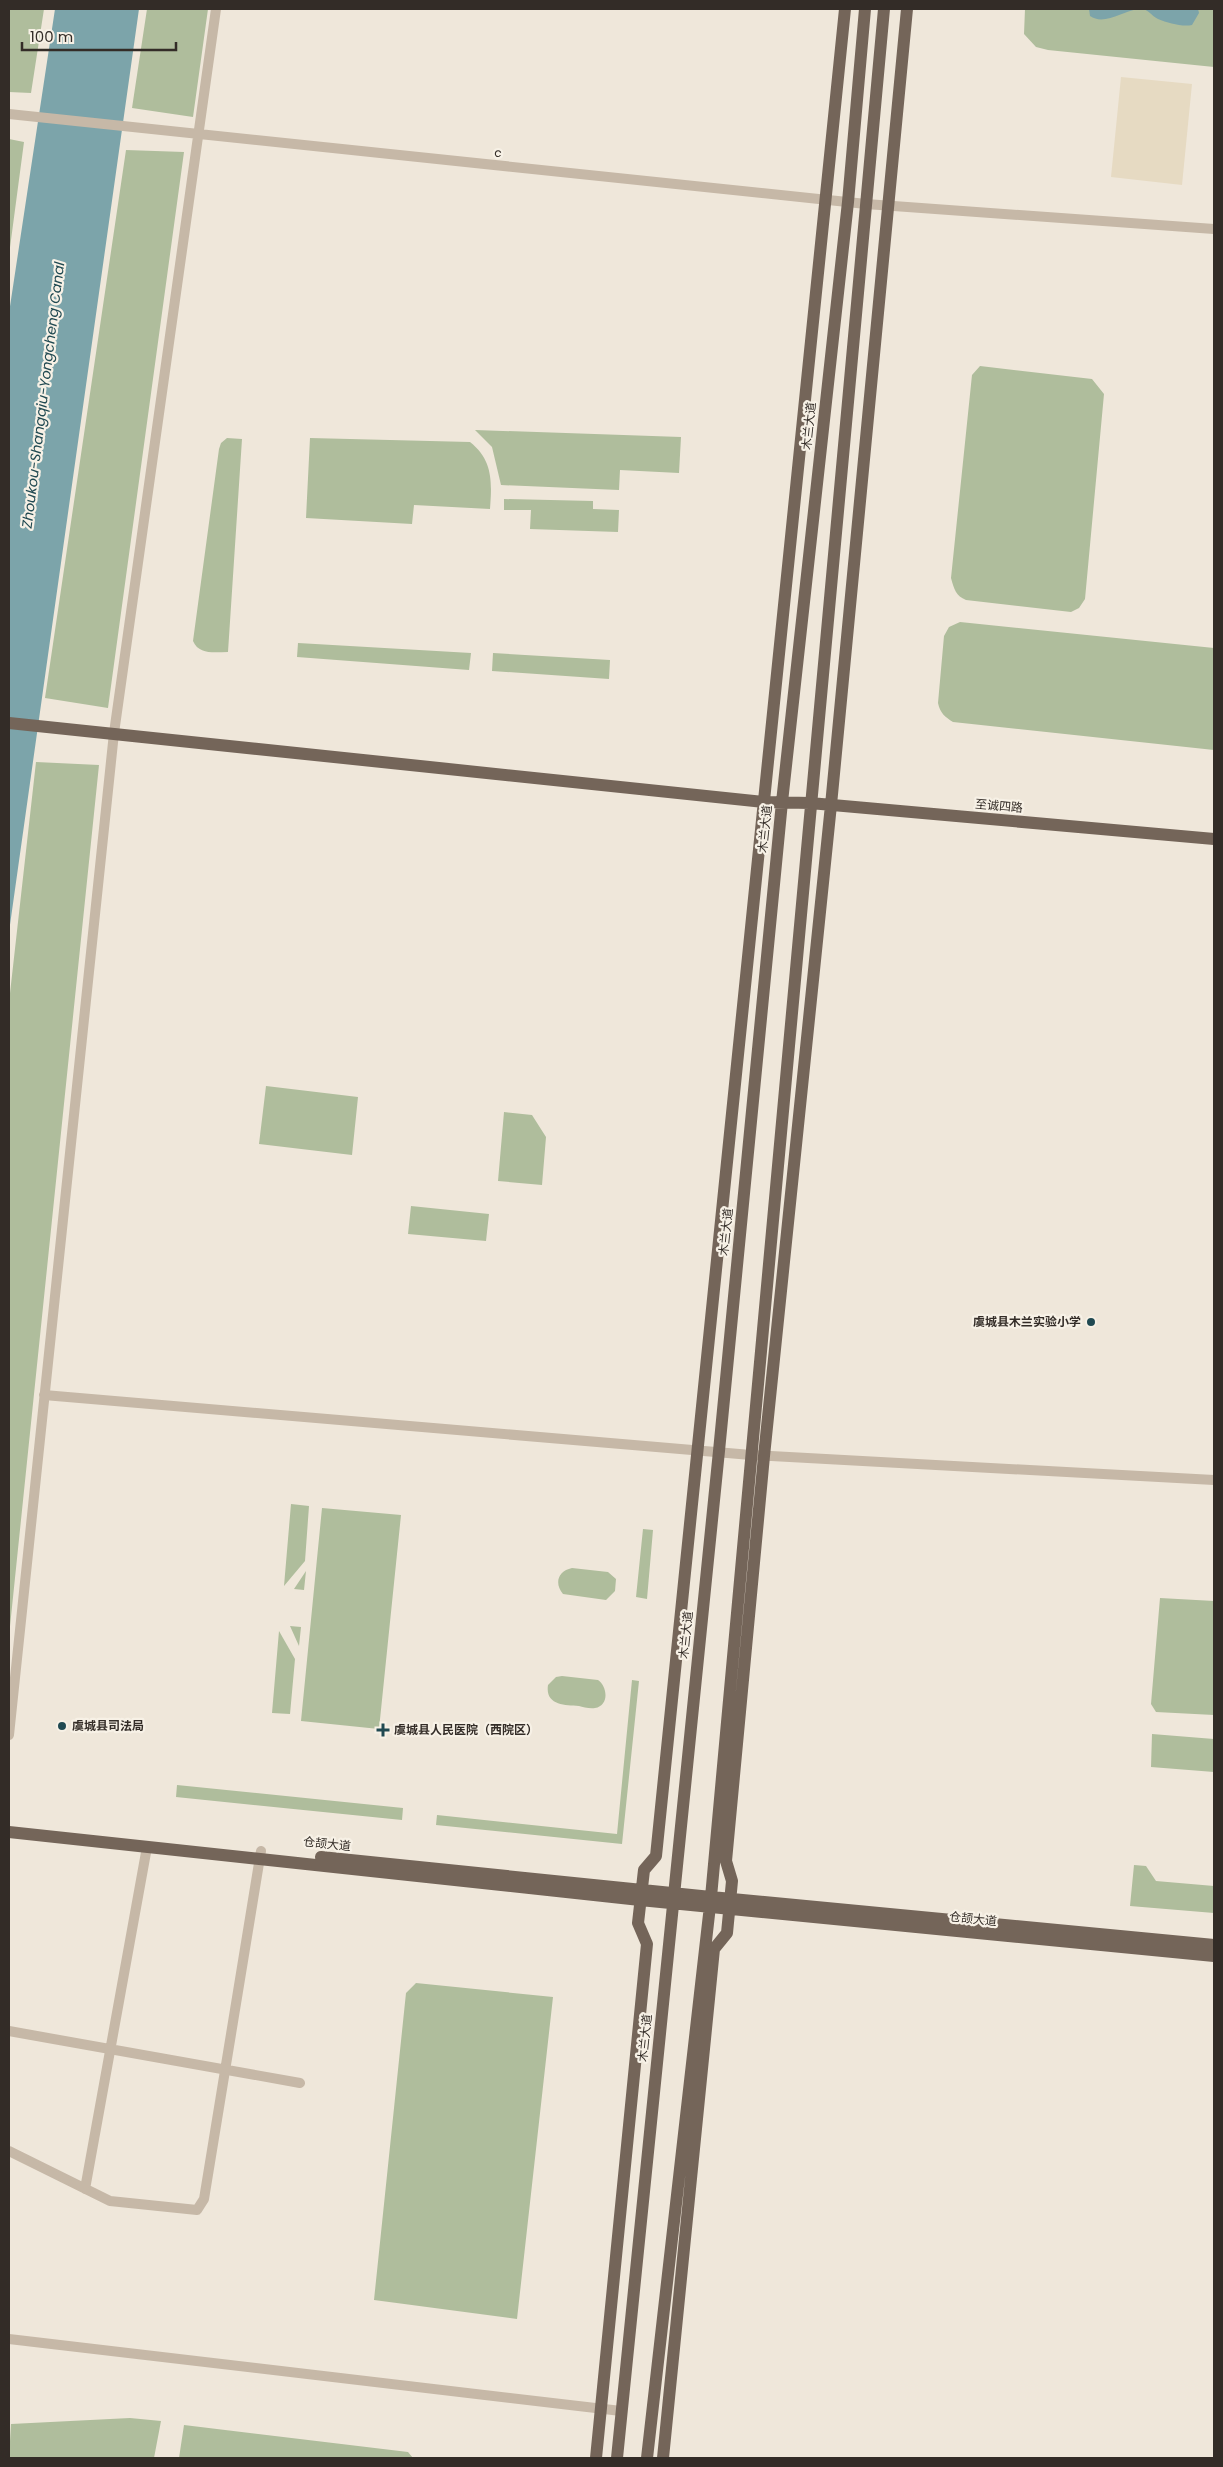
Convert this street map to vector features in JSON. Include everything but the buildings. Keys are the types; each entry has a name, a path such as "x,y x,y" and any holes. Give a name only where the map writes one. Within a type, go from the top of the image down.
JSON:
{"main road":[{"path":"596,2458 647,1944 638,1923 644,1870 656,1856 696,1450 764,802 806,376 827,200 845,9"},
{"name":"木兰大道","path":"617,2458 672,1898 719,1451 782,802 848,202 865,9"},
{"path":"663,2458 714,1949 727,1933 730,1904 732,1881 726,1861 810,803 884,9"},
{"path":"647,2458 831,805 907,9"},
{"name":"至诚四路","path":"9,723 114,732 764,802 810,803 1214,839"},
{"name":"仓颉大道","path":"9,1826 261,1855 1214,1956"},
{"name":"仓颉大道","path":"9,1832 147,1847 261,1855"},
{"name":"仓颉大道","path":"730,1904 1214,1945"}],"street":[{"path":"9,1735 114,732 216,9"},
{"name":"c","path":"9,114 866,204 1214,229"},
{"path":"44,1395 719,1451 758,1456 1214,1480"},
{"path":"85,2189 147,1847"},
{"path":"9,2151 110,2201 197,2210 204,2198 261,1855"},
{"path":"9,2031 300,2083"},
{"path":"9,2339 621,2411"}],"green space":[{"path":"9,9 44,9 31,93 9,92"},
{"path":"147,9 208,9 193,117 132,108"},
{"path":"1025,9 1214,9 1214,67 1048,50 1036,47 1024,34"},
{"path":"9,139 24,142 9,255"},
{"path":"126,150 184,152 108,708 45,698"},
{"path":"980,366 1092,379 1104,394 1085,599 1079,608 1071,612 966,600 956,592 953,586 951,578 972,375"},
{"path":"475,430 681,437 679,473 620,470 619,490 501,485 492,447"},
{"path":"227,438 242,439 228,652 212,652 199,649 193,641 219,449 221,443"},
{"path":"310,438 470,442 478,449 487,464 491,481 490,509 414,505 412,524 306,518"},
{"path":"504,499 593,501 593,509 619,510 618,532 530,529 531,510 504,510"},
{"path":"960,622 1214,648 1214,750 953,722 943,714 938,703 944,636 949,627"},
{"path":"298,643 471,653 469,670 297,657"},
{"path":"493,653 610,660 609,679 492,671"},
{"path":"36,762 99,765 9,1636 9,1002"},
{"path":"266,1086 358,1097 352,1155 259,1144"},
{"path":"504,1112 532,1115 546,1137 542,1185 498,1181"},
{"path":"411,1206 489,1214 486,1241 408,1234"},
{"path":"291,1504 309,1506 305,1561 284,1586"},
{"path":"322,1508 401,1515 379,1729 301,1721"},
{"path":"643,1529 653,1530 647,1599 636,1597"},
{"path":"572,1568 608,1572 616,1579 615,1591 606,1600 563,1594 558,1582 559,1578 563,1572"},
{"path":"306,1571 304,1590 294,1589"},
{"path":"1160,1598 1214,1601 1214,1715 1156,1712 1151,1704"},
{"path":"290,1626 301,1627 299,1646"},
{"path":"279,1631 295,1659 290,1714 272,1713"},
{"path":"556,1677 598,1680 603,1686 606,1695 603,1703 600,1706 591,1708 557,1703 549,1697 548,1685"},
{"path":"632,1680 639,1681 622,1844 436,1825 437,1815 617,1834"},
{"path":"1152,1734 1214,1739 1214,1772 1151,1767"},
{"path":"177,1785 403,1808 402,1820 176,1797"},
{"path":"1134,1865 1146,1866 1156,1881 1214,1886 1214,1913 1130,1906"},
{"path":"416,1983 553,1997 517,2319 374,2300 406,1993"},
{"path":"130,2418 161,2421 154,2458 9,2458 11,2424"},
{"path":"184,2425 408,2452 413,2458 179,2458"}],"shaded area":[{"path":"1121,77 1192,84 1182,185 1111,177"}],"water":[{"name":"Zhoukou-Shangqiu-Yongcheng Canal","path":"55,9 139,9 9,932 9,313"},
{"path":"1089,9 1138,9 1107,19 1095,19 1090,16"},
{"path":"1142,9 1198,9 1199,13 1192,25 1184,25 1158,19"}],"place":[{"name":"虞城县木兰实验小学","path":"1091,1322"},
{"name":"虞城县司法局","path":"62,1726"},
{"name":"虞城县人民医院（西院区）","path":"383,1730"}]}
